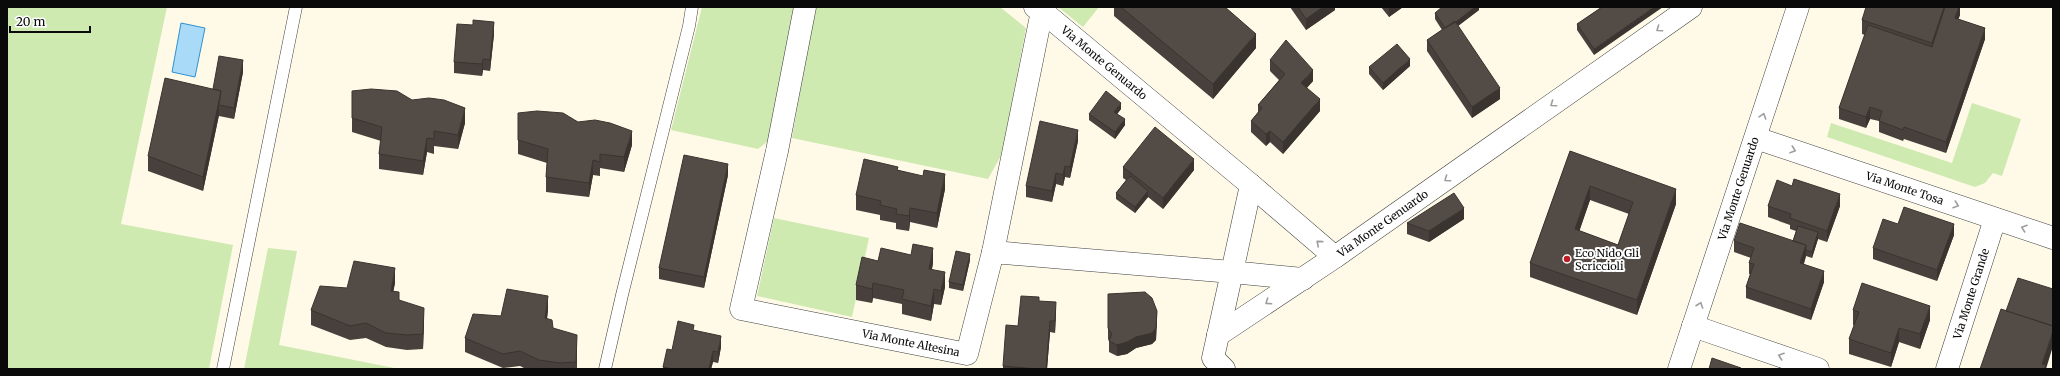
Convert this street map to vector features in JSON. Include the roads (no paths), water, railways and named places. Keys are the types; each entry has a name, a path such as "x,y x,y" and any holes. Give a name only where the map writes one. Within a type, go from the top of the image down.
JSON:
{"street":[{"name":"Via Monte Altesina","path":"805,7 777,151 741,309 967,354 993,252"},
{"name":"Via Monte Genuardo","path":"1039,9 1251,185 1335,257 1691,7"},
{"name":"Via Monte Genuardo","path":"1679,369 1798,7"},
{"path":"1039,9 993,252 1303,279"},
{"name":"Via Monte Tosa","path":"1756,138 2053,238"},
{"path":"1224,369 1213,358 1251,185"},
{"name":"Via Monte Grande","path":"1947,369 1995,219"},
{"path":"1218,335 1335,257"},
{"path":"1693,326 1818,369"}],"lane":[{"path":"223,369 296,7"},
{"path":"605,369 689,26 692,7"}],"water":[{"path":"181,23 205,28 195,77 172,72"}],"place":[{"name":"Eco Nido Gli Scriccioli","path":"1567,259"}]}
